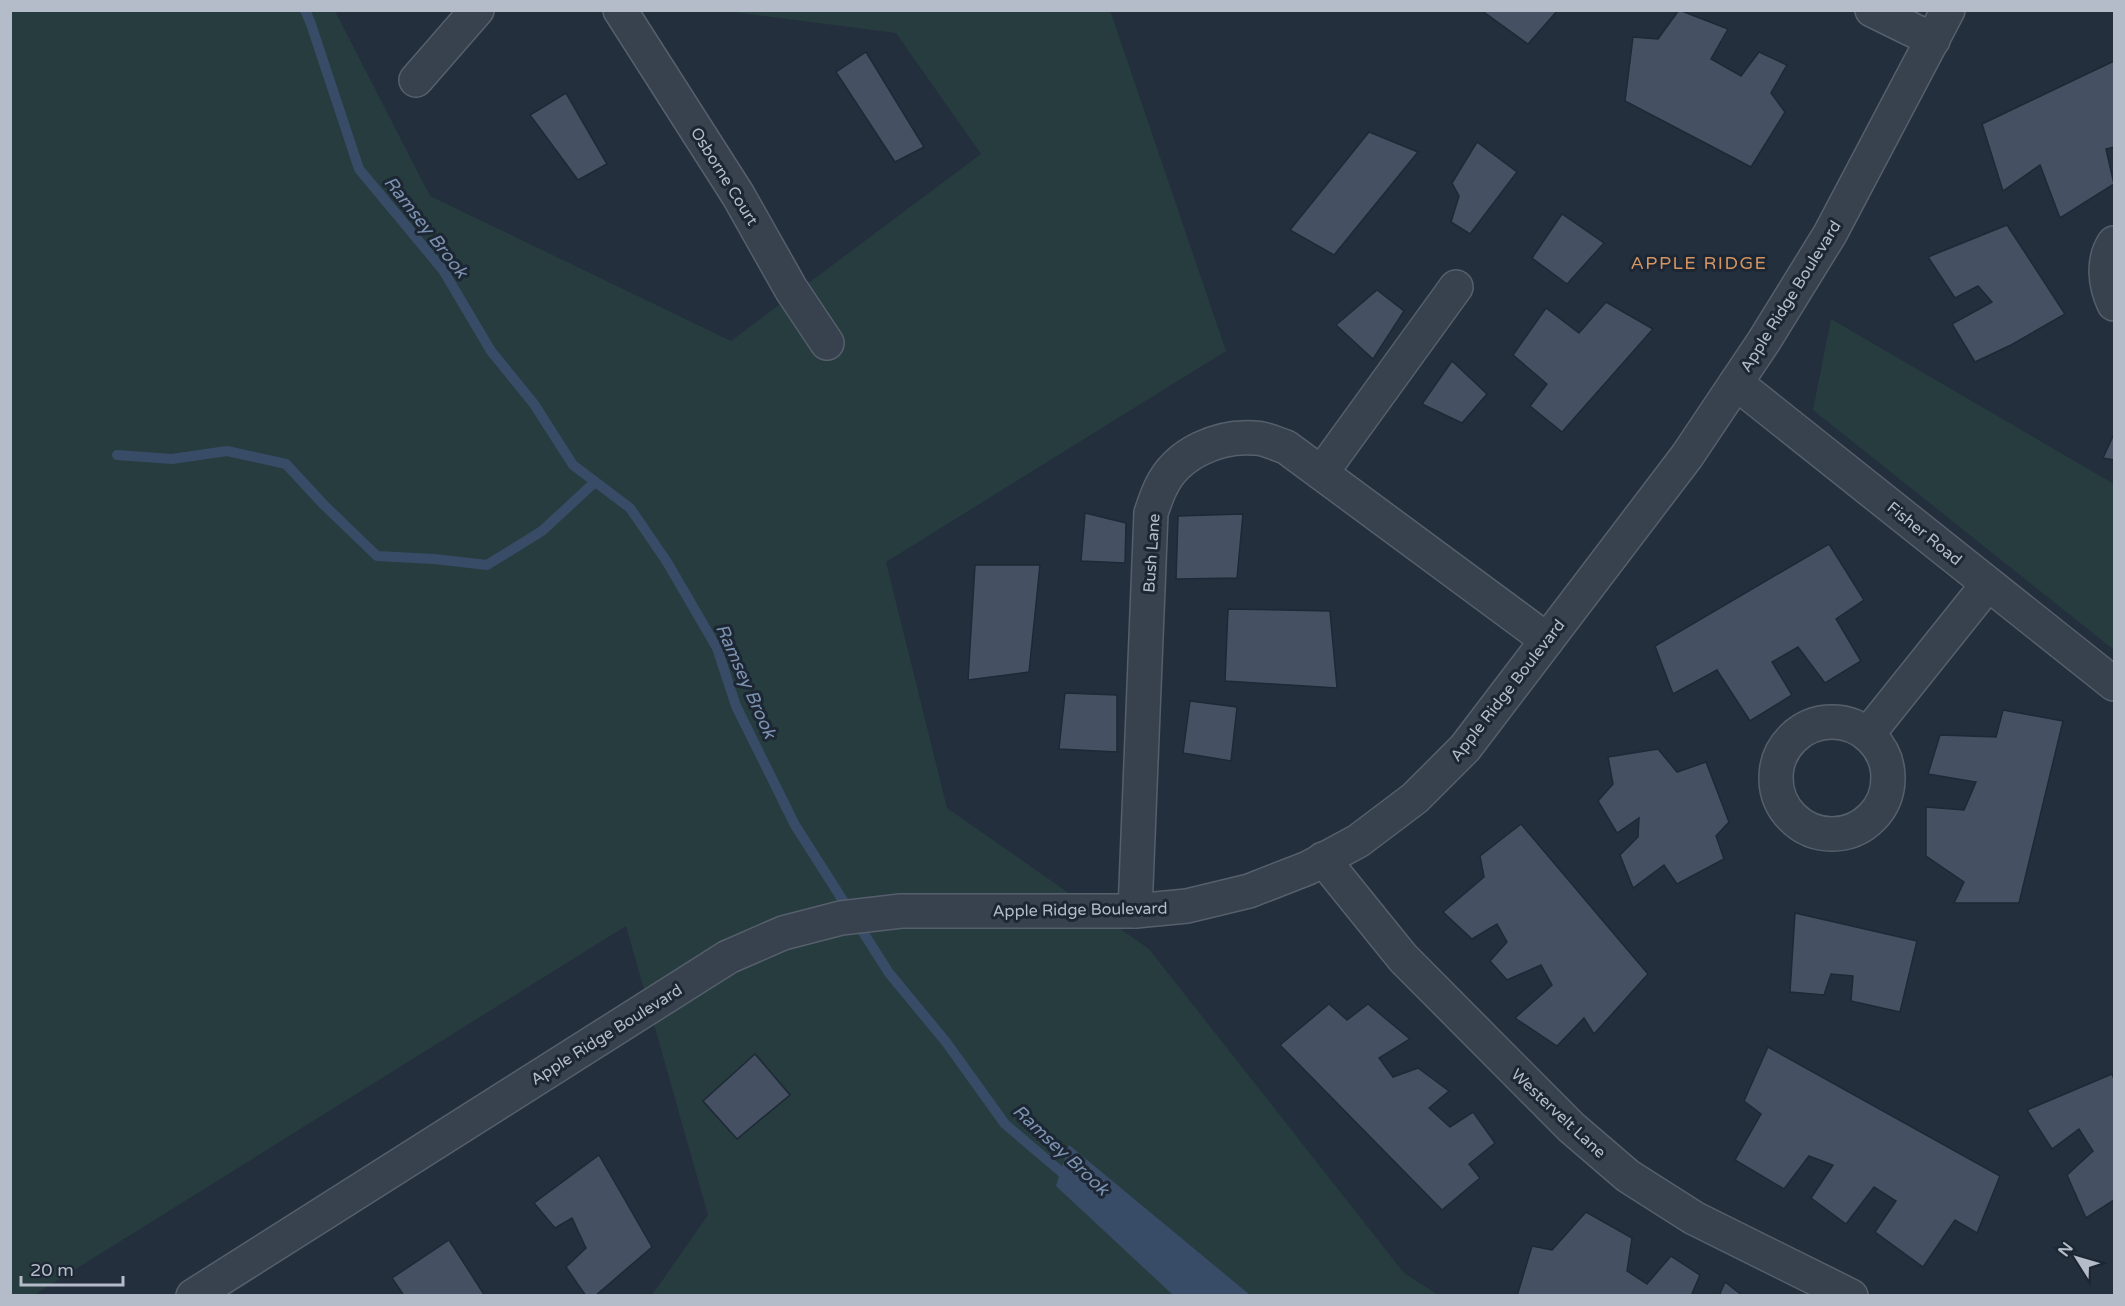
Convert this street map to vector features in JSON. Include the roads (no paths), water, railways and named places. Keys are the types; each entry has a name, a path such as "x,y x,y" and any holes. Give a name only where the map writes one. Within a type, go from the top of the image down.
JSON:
{"street":[{"path":"416,80 477,10"},
{"name":"Osborne Court","path":"620,10 738,195 791,289 827,343"},
{"path":"1872,10 1933,40"},
{"name":"Apple Ridge Boulevard","path":"193,1296 728,957 783,933 841,918 901,911 1136,910 1187,906 1249,891 1308,868 1358,841 1415,798 1464,748 1687,456 1764,341 1830,234 1948,10"},
{"path":"2115,243 2106,269 2107,290 2115,304"},
{"path":"1322,472 1456,287"},
{"name":"Fisher Road","path":"1736,383 2115,684"},
{"name":"Bush Lane","path":"1136,910 1151,513 1162,485 1179,463 1202,447 1226,439 1256,438 1286,447 1547,640"},
{"path":"1868,734 1988,584"},
{"name":"Westervelt Lane","path":"1323,859 1403,958 1571,1127 1628,1176 1694,1218 1851,1296"}],"water":[{"path":"1069,1145 1250,1295 1173,1295 1056,1186"}],"waterway":[{"name":"Ramsey Brook","path":"305,10 359,169 443,270 491,351 534,404 573,465 630,508 667,562 717,648 736,706 795,825 889,973 946,1042 1005,1124 1072,1181"},
{"path":"117,455 172,459 227,451 286,464 324,505 377,556 487,565 542,531 595,482"}],"district":[{"name":"APPLE RIDGE","path":"1699,263"}]}
